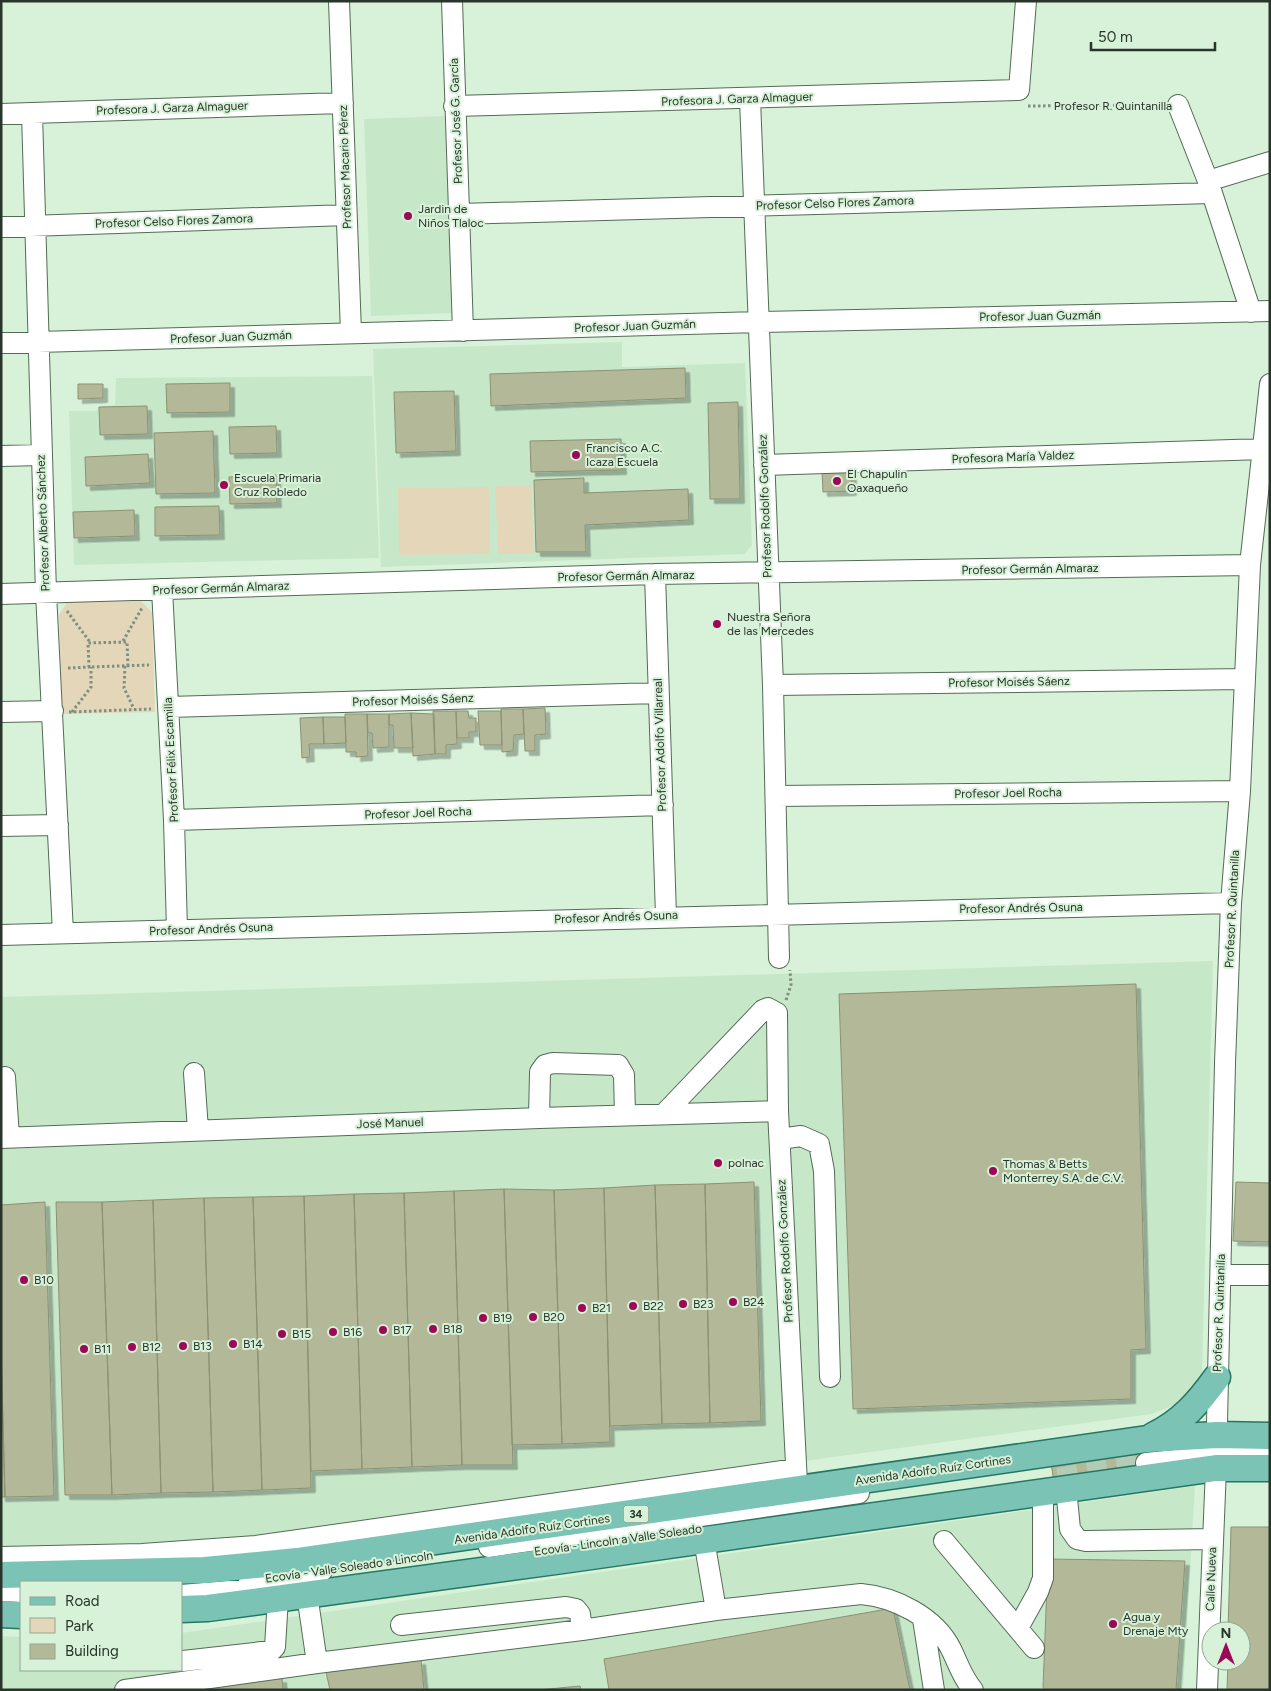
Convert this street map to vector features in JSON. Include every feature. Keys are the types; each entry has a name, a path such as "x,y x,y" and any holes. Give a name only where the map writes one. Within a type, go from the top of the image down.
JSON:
{"main road":[{"path":"1145,1450 1195,1407 1217,1377"},
{"name":"Avenida Adolfo Ruíz Cortines","path":"182,1609 208,1608 704,1540 1053,1480 1216,1450 1270,1436"},
{"name":"Avenida Adolfo Ruíz Cortines","path":"1,1575 205,1570 297,1561 797,1479 1145,1450 1216,1450 1270,1468"},
{"path":"1,1614 20,1615"}],"street":[{"name":"Profesor Macario Pérez","path":"340,1 351,334"},
{"name":"Profesor José G. García","path":"452,1 463,331"},
{"path":"1019,90 1026,1"},
{"name":"Profesora J. Garza Almaguer","path":"454,106 1019,90"},
{"name":"Profesor Rodolfo González","path":"750,99 767,573 773,685 779,958"},
{"name":"Profesora J. Garza Almaguer","path":"1,114 343,103"},
{"name":"Profesor R. Quintanilla","path":"1178,105 1260,312"},
{"name":"Profesor Alberto Sánchez","path":"32,113 46,593 63,711 58,825 62,933"},
{"name":"Profesor Celso Flores Zamora","path":"459,214 755,205 1210,187 1270,162"},
{"name":"Profesor Celso Flores Zamora","path":"1,227 346,216"},
{"name":"Profesor Juan Guzmán","path":"1,344 759,322 1260,312"},
{"name":"Profesor R. Quintanilla","path":"1216,1450 1232,903 1240,791 1250,565 1263,514 1263,449 1270,384"},
{"name":"Profesora María Valdez","path":"764,465 1263,449"},
{"path":"1,456 41,455"},
{"name":"Profesor Germán Almaraz","path":"1,594 655,574 1250,565"},
{"name":"Profesor Adolfo Villarreal","path":"655,574 666,916"},
{"name":"Profesor Félix Escamilla","path":"162,589 161,708 174,820 177,930"},
{"name":"Profesor Moisés Sáenz","path":"773,685 1245,679"},
{"name":"Profesor Moisés Sáenz","path":"161,708 658,694"},
{"path":"1,712 63,711"},
{"name":"Profesor Joel Rocha","path":"776,796 1240,791"},
{"name":"Profesor Joel Rocha","path":"174,820 663,805"},
{"path":"1,826 58,825"},
{"name":"Profesor Andrés Osuna","path":"1,935 777,913 1232,903"},
{"path":"664,1114 763,1010 768,1008 777,1013"},
{"name":"Profesor Rodolfo González","path":"777,1013 778,1111 797,1479"},
{"path":"539,1118 540,1072 545,1065 553,1063 618,1065 624,1074 625,1115"},
{"path":"194,1073 198,1130"},
{"path":"5,1077 5,1137"},
{"name":"José Manuel","path":"5,1137 778,1111"},
{"path":"780,1139 801,1136 819,1144 824,1172 830,1377"},
{"path":"1221,1275 1270,1275"},
{"path":"1216,1450 1270,1445"},
{"path":"1216,1450 1270,1455"},
{"name":"Calle Nueva","path":"1207,1690 1216,1450"},
{"path":"1,1557 142,1554 256,1546 797,1479"},
{"path":"1053,1480 1070,1529 1077,1539 1094,1541 1213,1538"},
{"path":"1018,1628 1038,1592 1043,1578 1053,1480"},
{"name":"Ecovía - Valle Soleado a Lincoln","path":"182,1586 250,1581 821,1499 1053,1480"},
{"name":"Ecovía - Lincoln a Valle Soleado","path":"182,1595 293,1586 1053,1480"},
{"path":"704,1540 716,1610"},
{"path":"944,1541 1034,1648"},
{"path":"1,1591 20,1592"},
{"path":"307,1594 317,1663"},
{"path":"125,1690 514,1637 582,1630 716,1610 861,1594 883,1596 908,1608 923,1619 942,1636 950,1648 960,1672 972,1690"},
{"path":"183,1662 271,1650 275,1647 278,1598"},
{"path":"1,1601 20,1602"},
{"path":"401,1625 510,1612 572,1608 580,1614 582,1630"},
{"path":"510,1612 514,1637"},
{"path":"923,1619 934,1690"}],"path":[{"name":"Profesor R. Quintanilla","path":"1019,90 1024,106 1178,105"},
{"path":"136,603 148,614"},
{"path":"73,604 65,613 91,642 127,642 124,688 134,709"},
{"path":"123,642 142,608"},
{"path":"63,711 91,688 88,643 91,642"},
{"path":"150,656 151,675"},
{"path":"65,676 64,668 150,665"},
{"path":"63,711 161,708"},
{"path":"777,1013 787,1000 791,985 790,969 779,958"}],"shaded area":[{"name":"Jardin de Niños Tlaloc","path":"445,116 452,313 371,316 364,119"},
{"path":"622,342 622,367 745,363 752,545 745,554 381,567 373,349"},
{"name":"Escuela Primaria Cruz Robledo","path":"372,376 379,558 74,565 69,411 97,411 98,407 115,405 116,378"},
{"path":"1213,961 1202,1374 1192,1398 1152,1414 212,1541 1,1547 1,997"},
{"path":"1195,1486 1183,1690 1,1690 1,1636 20,1637 20,1671 182,1671 182,1633"}],"green space":[{"path":"531,485 534,553 498,554 495,486"},
{"path":"489,487 490,554 399,555 398,488"},
{"path":"140,600 152,612 155,712 62,714 59,615 67,602"}],"building":[{"path":"685,368 686,398 491,406 490,374"},
{"path":"230,383 230,412 167,413 166,384"},
{"path":"78,384 103,384 103,398 78,399"},
{"path":"454,391 456,451 396,453 394,392"},
{"path":"738,402 740,499 710,499 708,403"},
{"path":"147,406 148,434 100,435 99,407"},
{"path":"276,426 277,453 230,454 229,427"},
{"path":"213,431 215,493 156,494 154,433"},
{"name":"Francisco A.C. Icaza Escuela","path":"621,439 622,470 531,472 530,441"},
{"path":"148,454 150,483 86,486 85,457"},
{"name":"El Chapulin Oaxaqueño","path":"852,470 852,491 823,492 822,471"},
{"path":"276,475 277,503 230,504 229,477"},
{"path":"584,478 584,493 688,489 689,520 585,525 586,552 536,552 534,480"},
{"path":"219,506 220,535 155,536 155,507"},
{"path":"134,510 135,536 74,538 73,512"},
{"path":"545,708 546,734 535,735 535,751 525,751 523,709"},
{"path":"501,709 523,709 524,734 514,735 513,751 502,752"},
{"path":"433,711 456,711 457,744 446,745 446,754 435,754"},
{"path":"456,711 468,711 469,718 476,718 476,732 469,732 469,738 457,738"},
{"path":"478,711 501,711 502,745 480,745"},
{"path":"411,713 413,748 394,748 393,725 389,725 389,714"},
{"path":"411,713 434,714 435,754 413,756"},
{"path":"345,714 367,714 368,756 356,757 356,752 346,752"},
{"path":"367,714 389,714 389,747 373,748 372,733 368,733"},
{"path":"323,717 345,717 346,743 324,744"},
{"path":"323,717 324,744 309,744 310,757 302,758 300,718"},
{"name":"Thomas & Betts Monterrey S.A. de C.V.","path":"1136,984 1146,1349 1131,1350 1131,1399 853,1409 839,994"},
{"name":"B24","path":"754,1182 761,1421 710,1423 705,1184"},
{"path":"1236,1182 1270,1183 1270,1242 1233,1241"},
{"name":"B23","path":"705,1184 710,1423 662,1424 655,1185"},
{"name":"B22","path":"655,1185 662,1424 610,1426 604,1188"},
{"name":"B21","path":"604,1188 610,1442 562,1444 554,1190"},
{"name":"B19","path":"504,1189 513,1465 462,1465 454,1191"},
{"name":"B20","path":"504,1189 554,1190 562,1444 512,1445"},
{"name":"B18","path":"454,1191 462,1465 412,1467 404,1193"},
{"name":"B17","path":"404,1193 412,1467 362,1469 354,1194"},
{"name":"B16","path":"354,1194 362,1469 311,1471 304,1196"},
{"name":"B15","path":"304,1196 311,1488 262,1490 253,1197"},
{"name":"B14","path":"253,1197 262,1490 213,1492 204,1198"},
{"name":"B13","path":"204,1198 213,1492 161,1493 153,1200"},
{"name":"B12","path":"153,1200 161,1493 112,1495 102,1202"},
{"name":"B10","path":"45,1202 54,1496 5,1497 1,1354 1,1205"},
{"name":"B11","path":"56,1202 102,1202 112,1495 65,1495"},
{"path":"1,1346 5,1497 1,1497"},
{"path":"1142,1442 1146,1467 1054,1482 1050,1457"},
{"path":"1231,1527 1270,1527 1270,1690 1227,1690 1228,1671 1251,1671 1251,1621 1228,1621"},
{"name":"Agua y Drenaje Mty","path":"1048,1559 1185,1561 1176,1690 1045,1690 1043,1687"},
{"path":"893,1608 910,1690 609,1690 604,1659"},
{"path":"421,1660 424,1690 330,1690 326,1672"},
{"path":"282,1678 283,1690 175,1690"},
{"path":"580,1686 581,1690 538,1690"}],"tunnel":[{"path":"1058,1478 1146,1463"}],"place":[{"name":"Jardin de Niños Tlaloc","path":"408,216"},
{"name":"Francisco A.C. Icaza Escuela","path":"576,455"},
{"name":"El Chapulin Oaxaqueño","path":"837,481"},
{"name":"Escuela Primaria Cruz Robledo","path":"224,485"},
{"name":"Nuestra Señora de las Mercedes","path":"717,624"},
{"name":"polnac","path":"718,1163"},
{"name":"Thomas & Betts Monterrey S.A. de C.V.","path":"993,1171"},
{"name":"B10","path":"24,1280"},
{"name":"B24","path":"733,1302"},
{"name":"B23","path":"683,1304"},
{"name":"B22","path":"633,1306"},
{"name":"B21","path":"582,1308"},
{"name":"B20","path":"533,1317"},
{"name":"B19","path":"483,1318"},
{"name":"B18","path":"433,1329"},
{"name":"B17","path":"383,1330"},
{"name":"B16","path":"333,1332"},
{"name":"B15","path":"282,1334"},
{"name":"B14","path":"233,1344"},
{"name":"B13","path":"183,1346"},
{"name":"B12","path":"132,1347"},
{"name":"B11","path":"84,1349"},
{"name":"Agua y Drenaje Mty","path":"1113,1624"}]}
